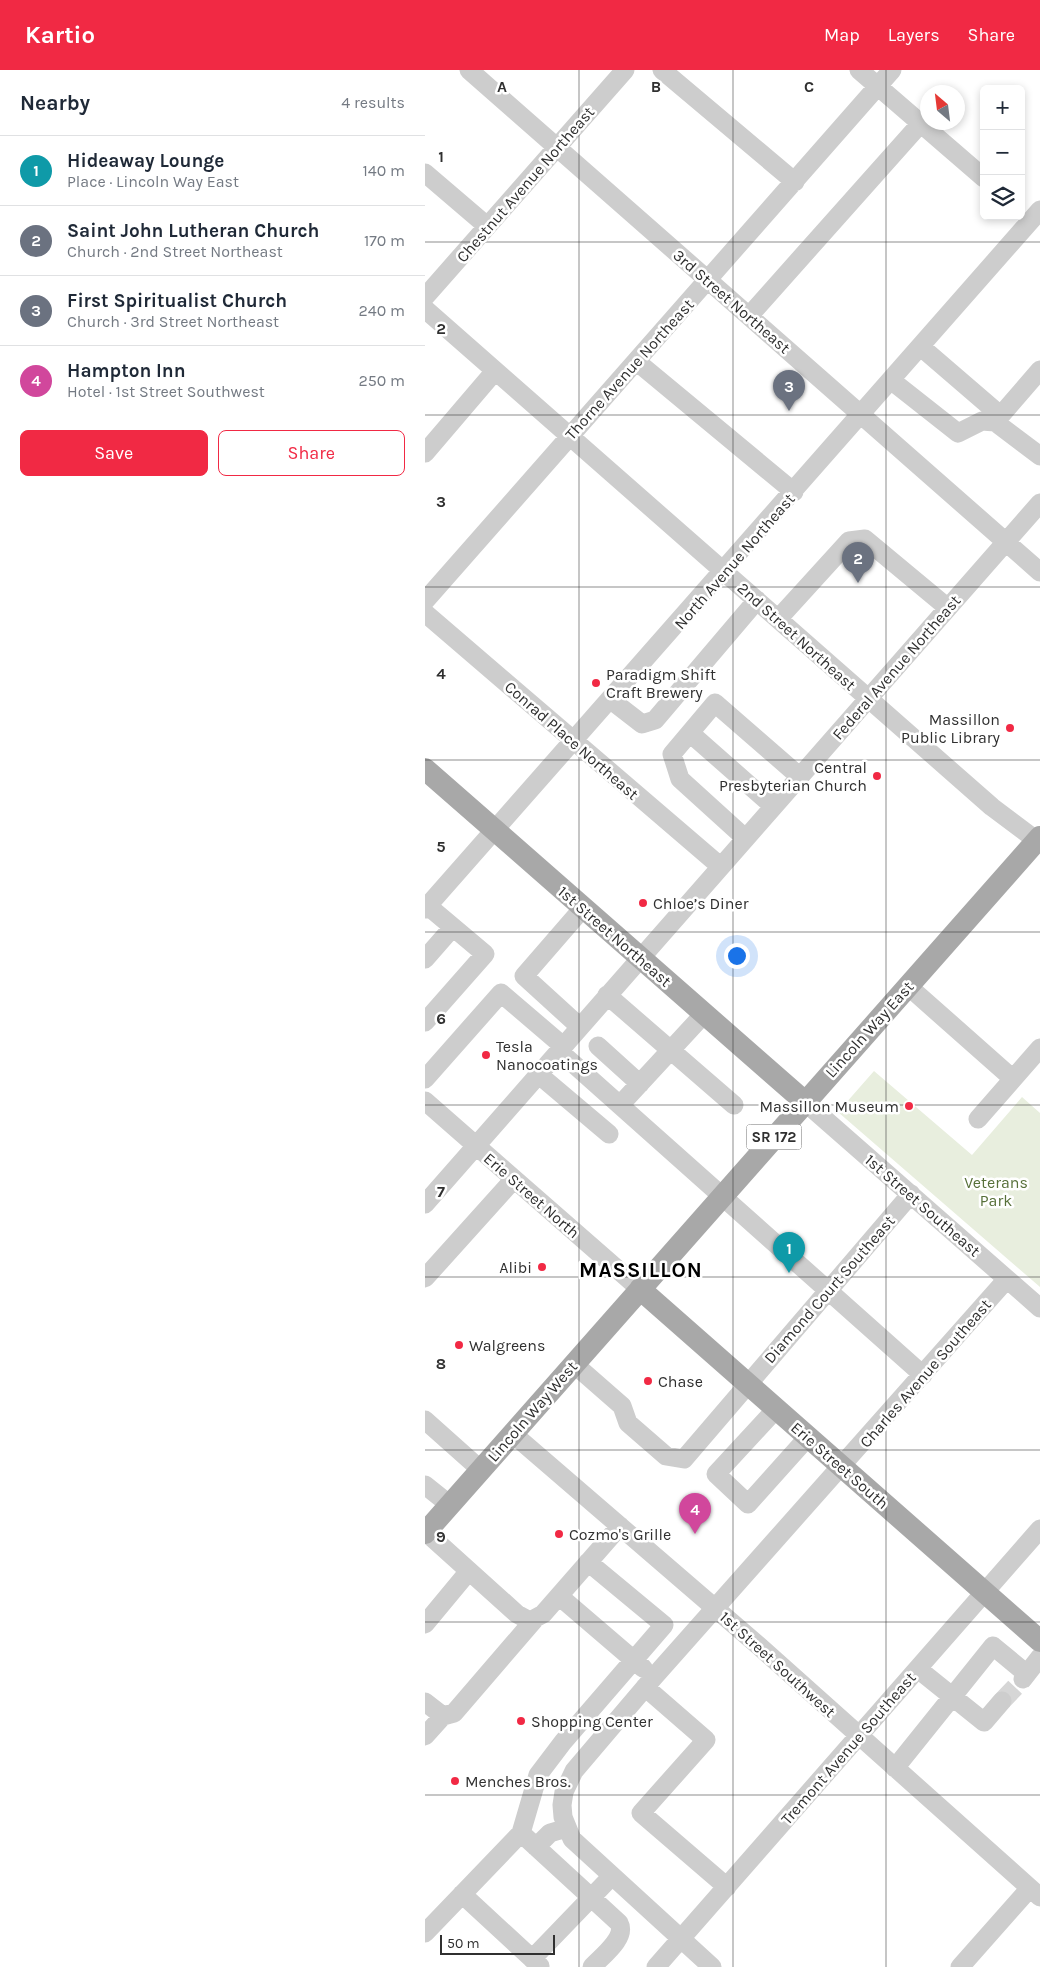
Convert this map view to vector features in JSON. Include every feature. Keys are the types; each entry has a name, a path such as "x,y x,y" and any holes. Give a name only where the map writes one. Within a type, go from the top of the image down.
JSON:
{"main road":[{"name":"1st Street Northeast","path":"425,769 805,1102"},
{"name":"Lincoln Way East","path":"640,1289 907,986 1039,840"},
{"name":"Lincoln Way West","path":"425,1533 640,1289"},
{"name":"Erie Street South","path":"640,1289 985,1592 1039,1643"}],"street":[{"name":"3rd Street Northeast","path":"469,70 1040,572"},
{"name":"Chestnut Avenue Northeast","path":"425,297 625,70"},
{"path":"662,70 795,182"},
{"path":"859,70 920,122"},
{"name":"Thorne Avenue Northeast","path":"425,601 892,70"},
{"path":"749,316 920,124"},
{"path":"929,130 981,175"},
{"path":"425,173 487,226"},
{"name":"North Avenue Northeast","path":"427,908 892,381 1033,216"},
{"name":"2nd Street Northeast","path":"425,309 992,807 1039,840"},
{"path":"921,347 1040,456"},
{"path":"636,361 794,492"},
{"path":"892,381 958,433 961,433 982,420 997,418 1040,370"},
{"path":"425,453 495,371"},
{"name":"Federal Avenue Northeast","path":"425,1204 799,776 1040,504"},
{"path":"778,619 849,541 854,539 865,539 948,608"},
{"path":"611,700 642,724 655,720 757,600"},
{"name":"Conrad Place Northeast","path":"425,613 720,866"},
{"path":"745,838 680,778 672,754 715,703 799,776"},
{"path":"690,733 773,806"},
{"path":"425,1022 485,954 427,908"},
{"path":"580,1026 524,976 583,908"},
{"path":"425,959 453,927"},
{"path":"907,986 1013,1079"},
{"path":"425,1079 501,992 620,1105 829,1289 923,1375"},
{"path":"607,996 734,1105"},
{"path":"620,1105 704,1014"},
{"path":"598,1046 640,1084"},
{"path":"978,1119 1040,1048"},
{"path":"539,1074 609,1134"},
{"name":"Erie Street North","path":"425,1101 640,1289"},
{"name":"1st Street Southeast","path":"805,1102 1040,1308"},
{"path":"427,1272 514,1179"},
{"name":"Diamond Court Southeast","path":"574,1364 623,1406 628,1423 666,1456 684,1459 747,1383 911,1194"},
{"name":"Charles Avenue Southeast","path":"567,1828 562,1804 568,1781 589,1752 649,1682 843,1467 1007,1279"},
{"path":"776,1409 717,1474 748,1504 808,1437"},
{"path":"425,1420 481,1470"},
{"name":"1st Street Southwest","path":"513,1434 716,1609 1035,1893"},
{"path":"425,1485 450,1505"},
{"path":"425,1736 443,1716 454,1712 534,1620 543,1614 620,1526"},
{"name":"Tremont Avenue Southeast","path":"656,1967 1040,1529"},
{"path":"425,1533 517,1614 524,1619 534,1620"},
{"path":"588,1562 685,1644"},
{"path":"425,1624 469,1571"},
{"path":"559,1596 634,1660 649,1682 705,1740 641,1813 727,1887"},
{"path":"425,1933 521,1833 538,1775 664,1625"},
{"path":"895,1768 993,1646 1025,1676 1039,1643"},
{"path":"918,1669 984,1722 1002,1701"},
{"path":"425,1702 443,1716"},
{"path":"536,1847 550,1833 567,1828 580,1848 713,1967"},
{"path":"521,1833 619,1923 622,1929 621,1936 592,1967"},
{"path":"462,1894 536,1963 611,1877"},
{"path":"960,1967 1035,1893"}],"green space":[{"name":"Veterans Park","path":"874,1071 972,1155 1022,1097 1040,1113 1040,1287 838,1112"}],"tunnel":[{"path":"1002,1701 1023,1679"}],"place":[{"name":"First Spiritualist Church","path":"789,411"},
{"name":"Saint John Lutheran Church","path":"858,583"},
{"name":"Paradigm Shift Craft Brewery","path":"596,683"},
{"name":"Massillon Public Library","path":"1010,728"},
{"name":"Central Presbyterian Church","path":"877,776"},
{"name":"Chloe’s Diner","path":"643,903"},
{"name":"Tesla Nanocoatings","path":"486,1055"},
{"name":"Massillon Museum","path":"909,1106"},
{"name":"Alibi","path":"542,1267"},
{"name":"Hideaway Lounge","path":"789,1273"},
{"name":"Walgreens","path":"459,1345"},
{"name":"Chase","path":"648,1381"},
{"name":"Cozmo's Grille","path":"559,1534"},
{"name":"Hampton Inn","path":"695,1534"},
{"name":"Shopping Center","path":"521,1721"},
{"name":"Menches Bros.","path":"455,1781"}],"district":[{"name":"MASSILLON","path":"641,1270"}]}
